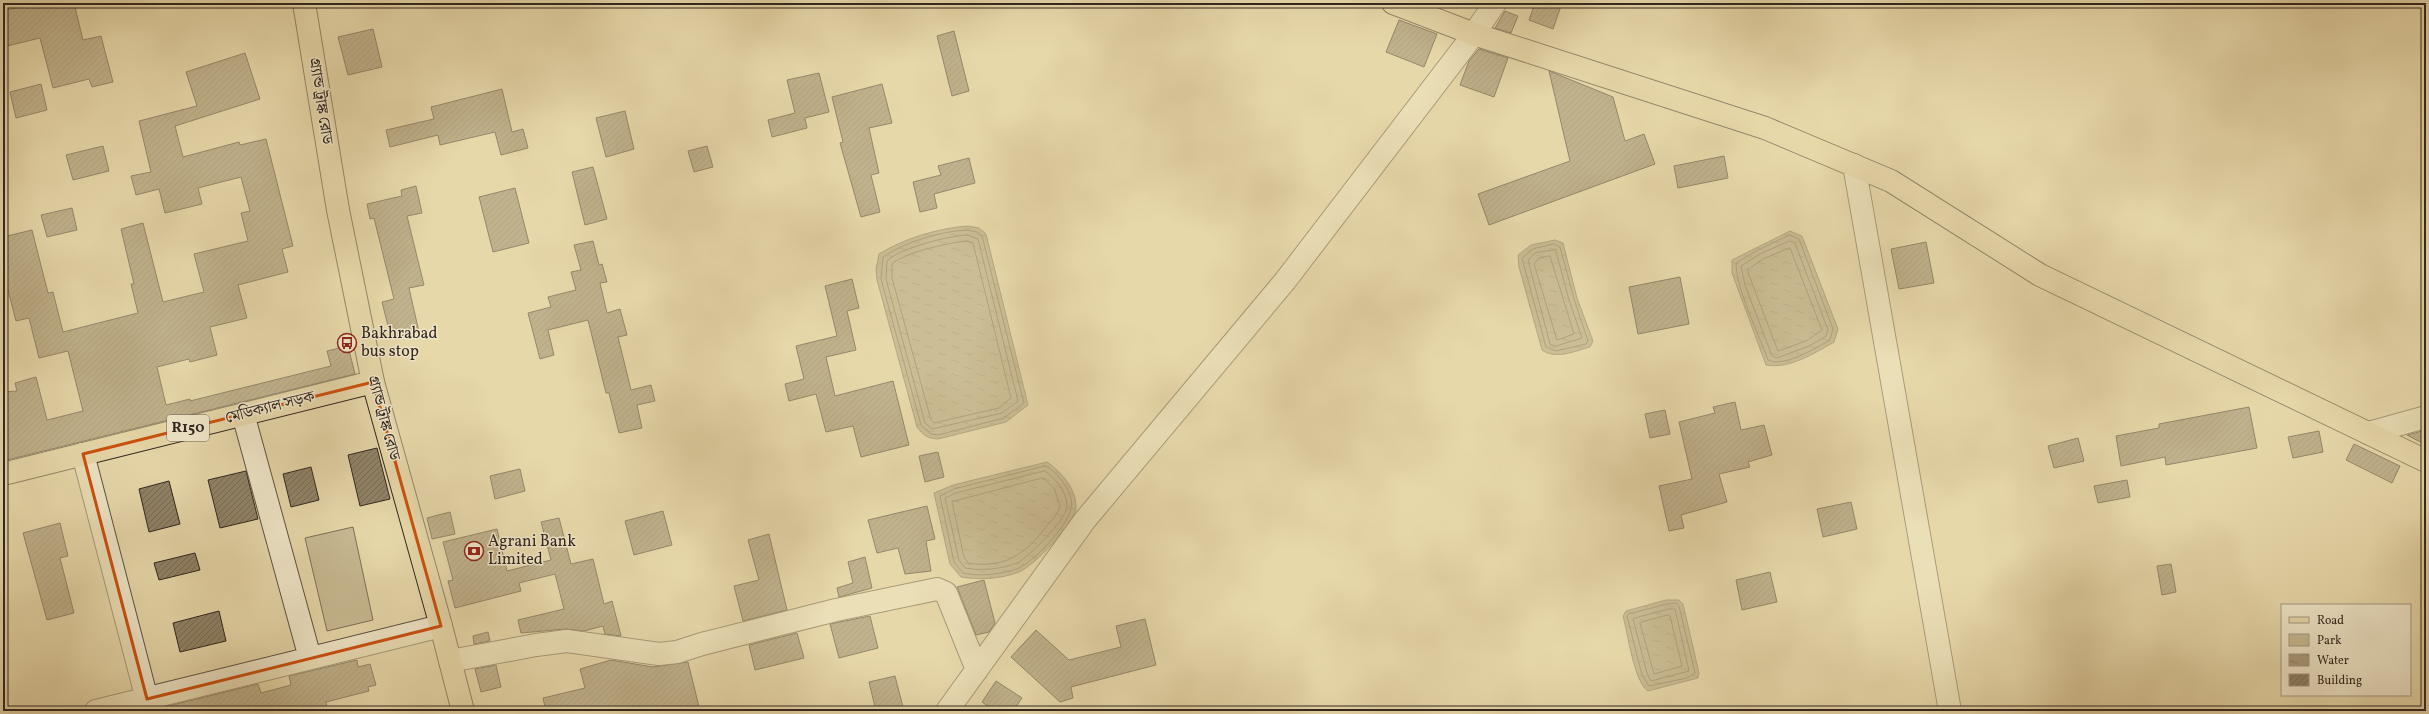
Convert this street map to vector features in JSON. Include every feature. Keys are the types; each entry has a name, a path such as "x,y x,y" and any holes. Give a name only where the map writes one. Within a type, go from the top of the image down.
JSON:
{"main road":[{"name":"গ্র্যান্ড ট্রাঙ্ক রোড","path":"304,3 338,210 373,382 441,626 463,711"},
{"path":"1393,3 1426,10 1474,34 1765,128 1891,181 2040,275 2426,461"},
{"name":"মেডিক্যাল সড়ক","path":"3,474 373,382"}],"street":[{"path":"947,711 1085,520 1284,281 1474,34 1496,3"},
{"path":"1854,165 1950,711"},
{"path":"244,414 310,658"},
{"path":"2368,433 2426,417"},
{"path":"83,454 148,705"},
{"path":"450,661 536,645 567,641 659,654 677,652 702,644 836,610 937,589 946,593 977,670"},
{"path":"96,711 148,705 310,658 441,626"}],"highlighted area":[{"path":"373,382 441,626 147,699 83,454"}],"green space":[{"path":"353,527 373,620 327,631 305,538"}],"water":[{"path":"968,226 979,228 986,234 1028,405 1006,422 934,439 926,436 917,427 877,280 876,269 879,254 888,249 921,235 945,229"},
{"path":"1790,231 1802,236 1838,329 1834,342 1810,356 1784,365 1766,365 1732,273 1732,260"},
{"path":"1555,240 1563,243 1577,298 1593,341 1590,347 1566,354 1547,353 1542,350 1519,267 1518,255 1531,245"},
{"path":"1047,462 1067,481 1071,487 1075,500 1076,507 1074,514 1062,533 1034,562 1019,572 990,578 961,577 950,564 934,493 953,485"},
{"path":"1666,600 1679,600 1683,604 1699,673 1698,678 1648,691 1643,686 1635,668 1623,616 1626,611"}],"building":[{"path":"13,3 74,3 83,40 101,36 113,82 92,87 89,79 53,88 40,38 3,47 3,11 15,8"},
{"path":"1535,3 1562,3 1553,29 1529,20"},
{"path":"1505,11 1518,16 1511,33 1495,28"},
{"path":"1399,20 1437,34 1424,67 1386,52"},
{"path":"373,29 382,67 348,75 338,37"},
{"path":"954,31 969,91 952,96 937,36"},
{"path":"1479,49 1508,58 1494,97 1460,85 1469,61"},
{"path":"245,53 260,99 175,126 183,157 239,142 240,145 266,139 293,246 282,249 288,272 238,285 247,318 210,327 217,355 190,362 189,359 157,367 166,405 190,399 190,401 331,366 327,351 348,346 355,374 3,461 3,392 17,391 15,383 36,377 47,420 83,411 68,351 39,358 29,318 16,321 8,290 3,291 3,237 32,230 48,293 53,292 63,332 138,313 131,284 134,284 121,229 143,223 163,302 204,292 194,254 248,241 241,213 250,211 241,177 198,188 202,204 165,213 159,189 136,195 131,176 151,172 139,121 197,106 186,72"},
{"path":"1549,71 1613,97 1625,141 1644,134 1655,164 1489,225 1478,194 1570,161"},
{"path":"819,73 829,112 805,118 807,128 772,137 768,120 795,113 787,80"},
{"path":"41,84 47,110 16,118 10,92"},
{"path":"882,84 892,123 869,128 879,173 871,175 880,212 861,217 840,143 843,142 832,97"},
{"path":"502,89 512,132 523,129 528,148 501,155 495,132 440,145 438,135 390,147 386,130 434,119 431,107"},
{"path":"625,111 634,149 606,157 596,118"},
{"path":"103,146 109,171 73,180 66,155"},
{"path":"707,146 713,167 694,172 688,151"},
{"path":"1724,156 1728,178 1678,188 1674,166"},
{"path":"969,158 975,183 934,194 937,208 920,212 913,182 941,175 938,166"},
{"path":"593,167 607,219 585,225 572,172"},
{"path":"416,186 422,213 407,216 424,285 409,288 419,332 391,338 382,302 394,299 374,218 370,219 367,204 402,196 401,190"},
{"path":"515,188 529,243 493,252 479,197"},
{"path":"72,208 77,230 47,237 41,215"},
{"path":"593,241 599,265 602,264 607,282 600,283 607,313 620,309 627,335 618,337 631,390 651,385 655,401 637,405 642,428 619,433 609,393 606,393 588,320 548,330 554,355 540,359 528,313 551,307 548,297 576,290 571,272 581,270 574,245"},
{"path":"1926,242 1934,283 1899,289 1891,249"},
{"path":"1680,277 1689,324 1638,334 1629,287"},
{"path":"852,279 859,308 847,311 856,350 826,357 835,396 893,381 909,445 861,457 853,426 826,432 816,394 789,401 785,384 804,379 796,346 837,336 825,286"},
{"path":"1735,402 1741,430 1764,425 1772,455 1748,462 1750,467 1719,474 1727,502 1681,515 1684,528 1669,531 1659,486 1692,479 1679,422 1715,413 1713,407"},
{"path":"2249,407 2257,448 2166,465 2165,457 2121,466 2116,436 2159,428 2159,424"},
{"path":"1665,410 1670,434 1650,438 1645,414"},
{"path":"2426,430 2426,445 2407,435"},
{"path":"2319,431 2323,452 2293,458 2288,437"},
{"path":"2078,438 2084,461 2054,468 2048,446"},
{"path":"2354,444 2400,466 2392,483 2346,460"},
{"path":"377,448 390,499 360,506 348,455"},
{"path":"938,452 944,477 925,482 919,456"},
{"path":"311,467 319,500 291,507 283,474"},
{"path":"520,469 525,491 495,499 490,476"},
{"path":"246,471 258,519 220,528 208,480"},
{"path":"2127,480 2130,497 2098,503 2094,486"},
{"path":"169,481 180,524 149,532 139,489"},
{"path":"1851,502 1857,529 1823,537 1817,509"},
{"path":"927,506 935,539 926,541 931,571 905,574 898,548 877,553 868,520"},
{"path":"663,511 672,545 634,555 625,521"},
{"path":"450,512 455,534 432,539 427,518"},
{"path":"559,518 571,564 593,559 604,604 612,601 621,636 605,634 603,626 584,631 566,629 521,633 518,620 564,609 555,574 519,583 521,591 455,608 448,581 453,580 443,542 497,529 507,571 551,560 541,522"},
{"path":"60,523 68,556 60,558 74,613 47,620 23,533"},
{"path":"769,534 787,610 743,621 734,586 759,580 748,540"},
{"path":"195,553 200,570 159,580 154,563"},
{"path":"865,557 872,588 839,597 837,588 853,583 848,562"},
{"path":"2171,564 2176,592 2162,595 2157,566"},
{"path":"1770,572 1777,602 1742,610 1736,580"},
{"path":"984,580 995,623 989,632 976,635 957,587"},
{"path":"219,611 226,641 180,652 173,623"},
{"path":"870,616 878,648 839,658 830,624"},
{"path":"1145,619 1156,665 1071,687 1073,698 1060,702 1011,657 1036,630 1069,660 1121,647 1116,626"},
{"path":"488,632 490,641 474,644 473,636"},
{"path":"797,633 804,658 755,670 749,645"},
{"path":"357,660 358,667 370,664 376,685 368,687 369,691 326,702 327,708 315,711 165,711 164,707 258,684 261,693 291,685 289,676"},
{"path":"611,660 653,667 688,662 700,711 546,711 543,698 585,688 580,669"},
{"path":"496,665 501,687 481,692 475,669"},
{"path":"895,676 904,711 876,711 869,682"},
{"path":"996,681 1022,698 1013,711 995,711 982,702"}],"place":[{"name":"Bakhrabad bus stop","path":"347,343"},
{"name":"Agrani Bank Limited","path":"474,551"}]}
